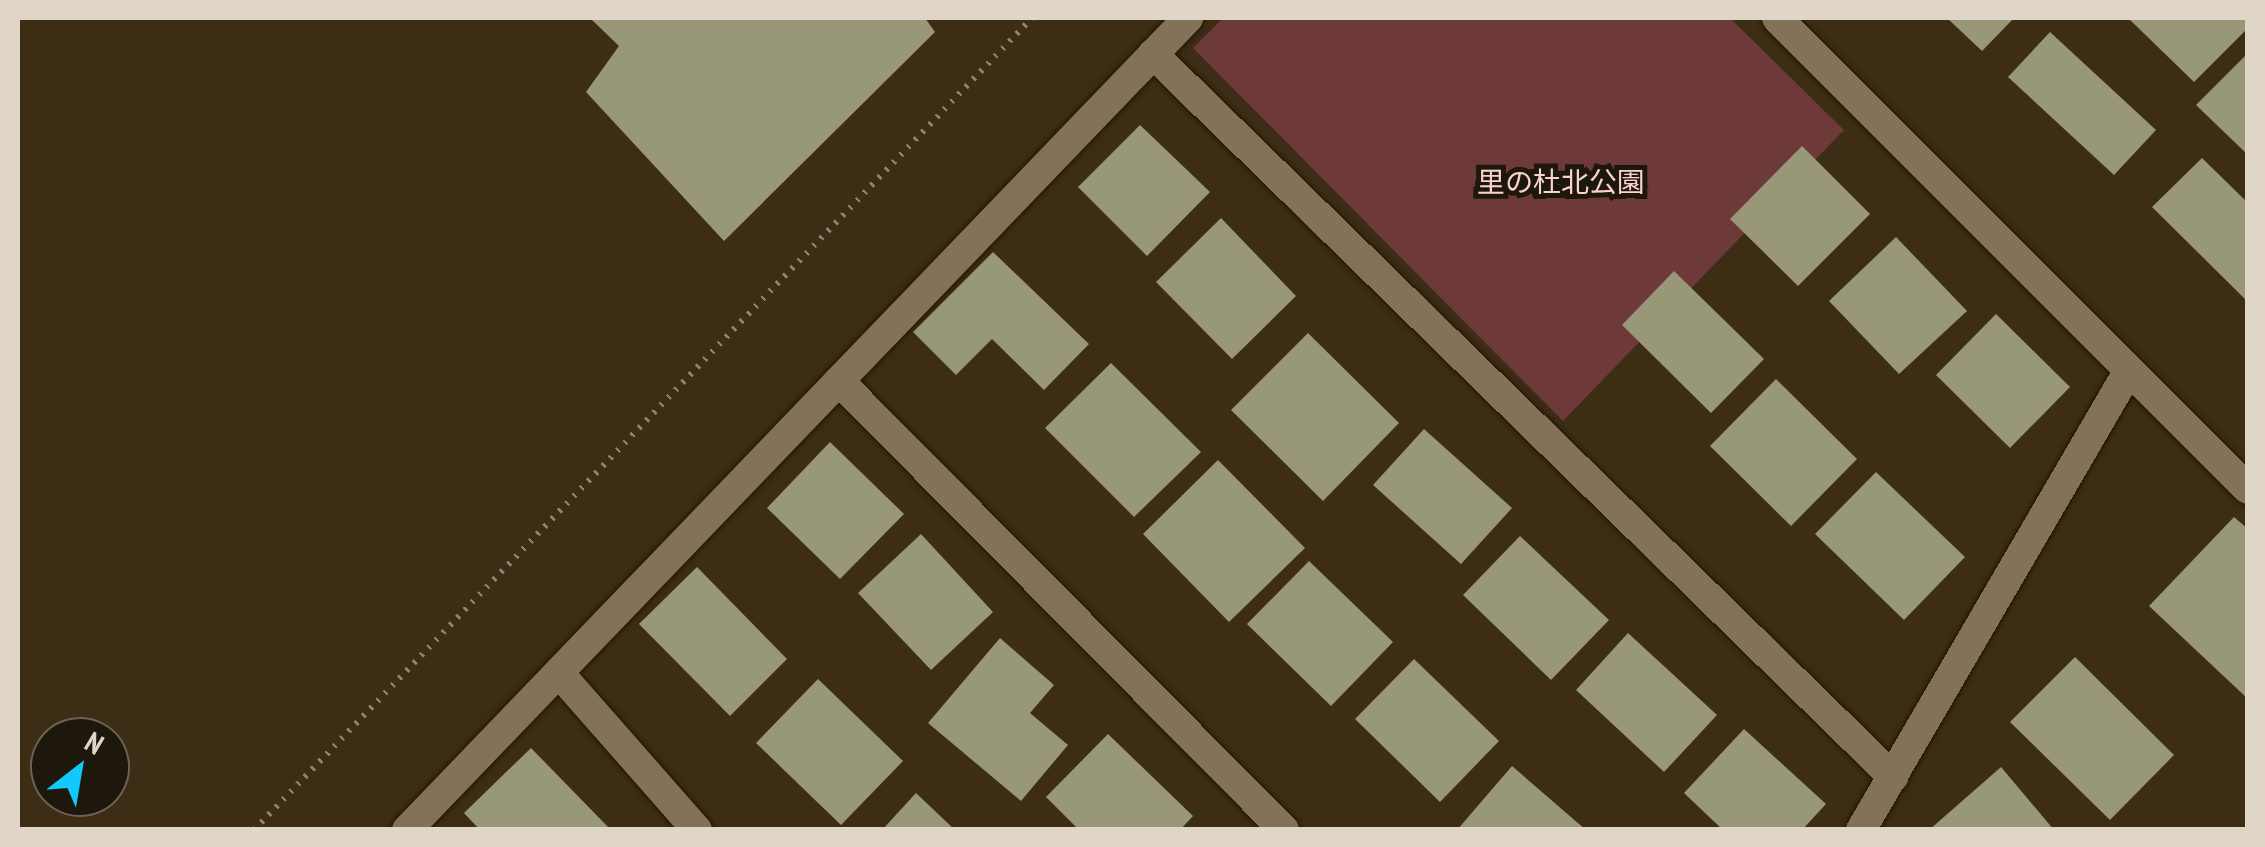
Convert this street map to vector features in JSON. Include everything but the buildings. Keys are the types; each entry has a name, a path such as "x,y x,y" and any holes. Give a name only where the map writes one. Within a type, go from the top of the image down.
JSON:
{"street":[{"path":"408,830 1188,18"},
{"path":"1777,18 2248,489"},
{"path":"1153,54 1893,777"},
{"path":"1861,830 2128,372"},
{"path":"838,381 1284,830"},
{"path":"558,673 697,830"}],"path":[{"path":"254,830 1032,18"}],"green space":[{"name":"里の杜北公園","path":"1223,18 1730,18 1844,130 1563,421 1193,48"}]}
